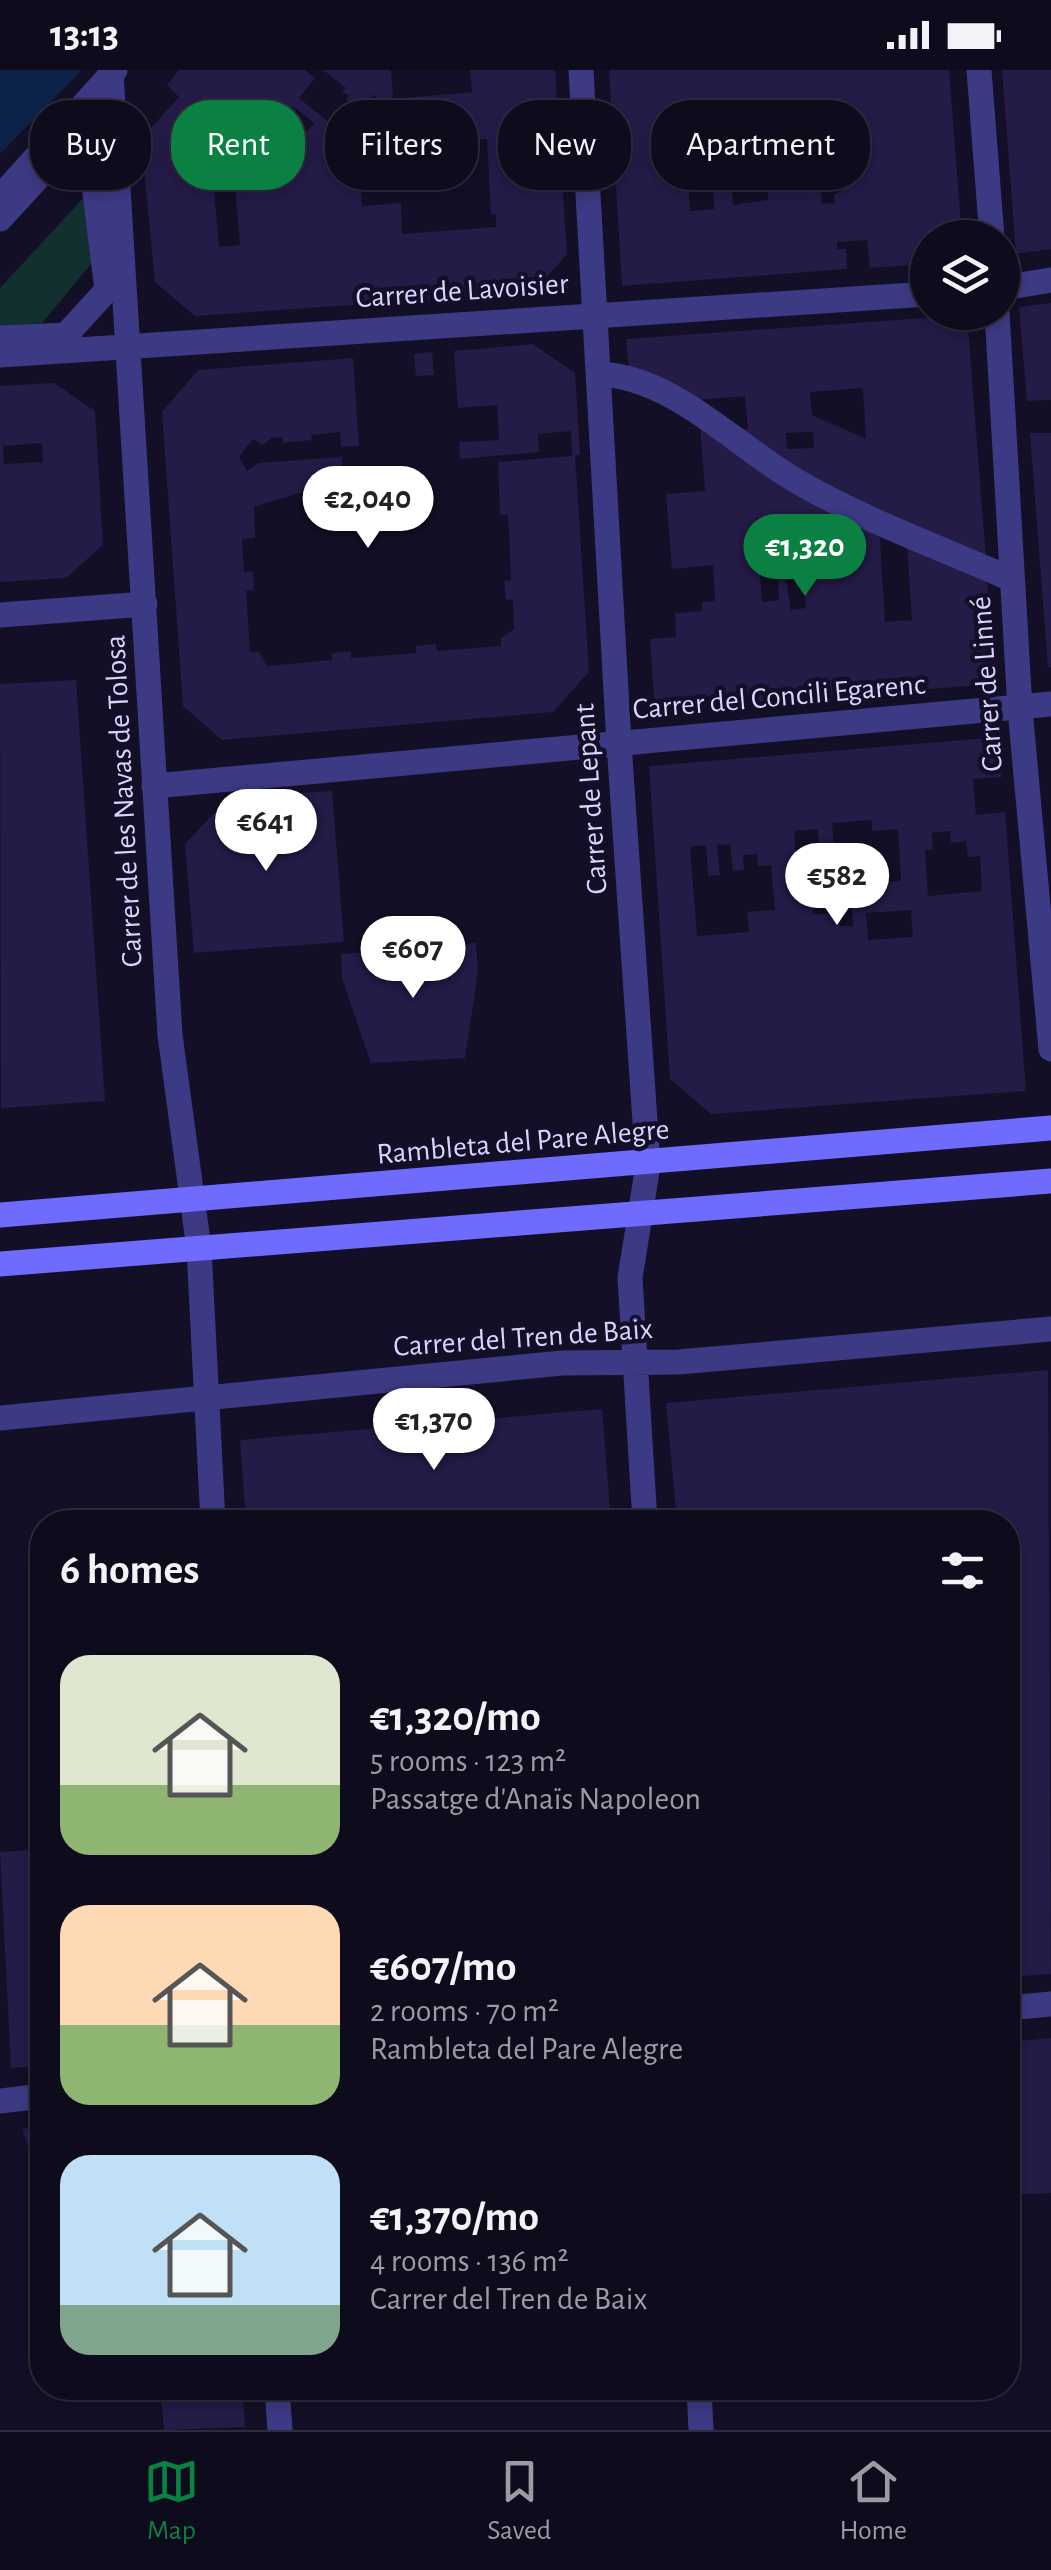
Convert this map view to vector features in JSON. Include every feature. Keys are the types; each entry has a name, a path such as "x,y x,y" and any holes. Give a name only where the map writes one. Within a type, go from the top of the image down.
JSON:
{"main road":[{"name":"Rambleta del Pare Alegre","path":"0,1215 1051,1128"},
{"path":"0,1264 1051,1181"}],"street":[{"name":"Carrer de Lepant","path":"581,70 619,744 648,1164 630,1278 644,1510"},
{"path":"978,70 990,220"},
{"path":"0,197 113,72"},
{"name":"Carrer de les Navas de Tolosa","path":"113,72 170,1035 199,1249 212,1510"},
{"path":"0,219 68,144 89,144 107,290 66,335 0,338"},
{"path":"1020,285 1051,280"},
{"name":"Carrer de Lavoisier","path":"0,354 910,295"},
{"name":"Carrer de Linné","path":"998,330 1020,709 1051,1050"},
{"path":"599,374 619,375 663,392 803,485 1011,578"},
{"path":"0,615 145,604"},
{"name":"Carrer del Concili Egarenc","path":"154,786 1051,704"},
{"name":"Carrer del Tren de Baix","path":"0,1418 634,1360 679,1362 1051,1329"},
{"path":"1020,2007 1051,2004"},
{"path":"0,2101 30,2097"},
{"path":"277,2400 280,2430"},
{"path":"700,2400 701,2430"}],"green space":[{"path":"88,193 95,259 42,323 0,326 0,288"}],"water":[{"path":"0,70 82,70 53,100 30,100 30,123 0,154"}],"building":[{"path":"179,70 305,70 315,78 299,98 301,100 176,100 179,97 167,85"},
{"path":"323,70 391,70 393,99 472,92 470,70 555,70 557,100 498,100 498,190 563,190 567,254 534,292 195,316 155,282 146,190 151,190 151,128 171,106 171,190 214,190 219,247 240,245 235,190 305,190 305,134 314,123 305,116 305,103 325,119 325,190 361,190 362,206 401,203 402,234 496,227 496,214 491,214 487,139 478,140 478,100 380,100 374,95 370,100 346,100 349,95 342,92 346,88"},
{"path":"609,70 949,70 961,220 910,220 910,265 870,268 867,240 837,242 837,249 846,249 847,269 622,286 616,190 631,190 631,100 611,100"},
{"path":"1002,70 1051,70 1051,249 1020,253 1020,220 1013,220"},
{"path":"1051,303 1051,400 1027,401 1020,307"},
{"path":"910,319 910,330 968,330 986,559 789,471 731,430 748,429 745,396 699,400 629,370 626,339","holes":["863,388 866,439 812,415 810,392","813,432 814,448 787,449 786,433"]},
{"path":"533,344 575,373 580,455 575,455 589,672 553,712 222,740 183,706 162,412 198,370 353,358 359,446 341,447 340,432 283,443 282,437 272,438 262,445 253,439 239,457 247,471 258,463 342,457 343,479 254,507 255,538 242,539 244,572 253,571 254,590 246,591 250,652 259,652 267,666 332,660 331,653 351,651 351,658 416,653 416,646 436,644 437,651 501,646 501,638 514,629 513,599 506,600 504,581 511,580 509,530 508,515 500,515 498,462 572,456 571,431 538,434 539,452 460,459 459,442 499,440 497,405 458,408 454,351"},
{"path":"432,352 434,375 416,376 414,354"},
{"path":"54,383 95,411 103,545 66,578 0,582 0,386","holes":["42,443 43,462 4,464 3,446"]},
{"path":"700,426 879,527 885,622 912,620 907,544 987,579 995,684 655,710 650,639 676,637 675,613 702,611 702,602 715,601 713,565 672,569 666,494 705,491","holes":["777,564 779,600 762,602 759,565","803,578 806,608 791,610 786,579"]},
{"path":"1030,433 1051,433 1051,667 1048,667"},
{"path":"76,680 105,1101 1,1108 0,684"},
{"path":"999,737 1002,777 973,779 976,815 1005,812 1026,1091 711,1114 670,1079 649,766","holes":["872,820 872,831 898,829 901,881 876,883 878,900 852,902 853,926 840,926 839,913 813,914 812,893 799,894 794,831 818,829 820,870 836,869 832,823","950,831 951,843 966,841 968,857 980,856 982,891 928,896 925,850 933,850 932,833","730,844 733,871 744,870 743,855 757,854 758,866 771,865 775,910 747,912 749,932 697,936 690,847 706,845 708,876 720,875 717,845","911,910 913,937 868,940 866,913"]},
{"path":"332,791 344,942 194,953 185,844 228,798"},
{"path":"851,892 852,902 838,903 838,893"},
{"path":"476,943 478,972 465,1058 371,1063 342,978 341,954"},
{"path":"1048,1370 1051,1974 1020,1976 1020,1510 676,1510 666,1403"},
{"path":"602,1409 610,1510 245,1510 240,1440"},
{"path":"30,1850 30,2067 11,2068 0,1852"},
{"path":"1051,2038 1051,2193 1020,2194 1020,2041"},
{"path":"30,2128 30,2153 22,2129"},
{"path":"161,2400 243,2400 245,2427 164,2430"}]}
